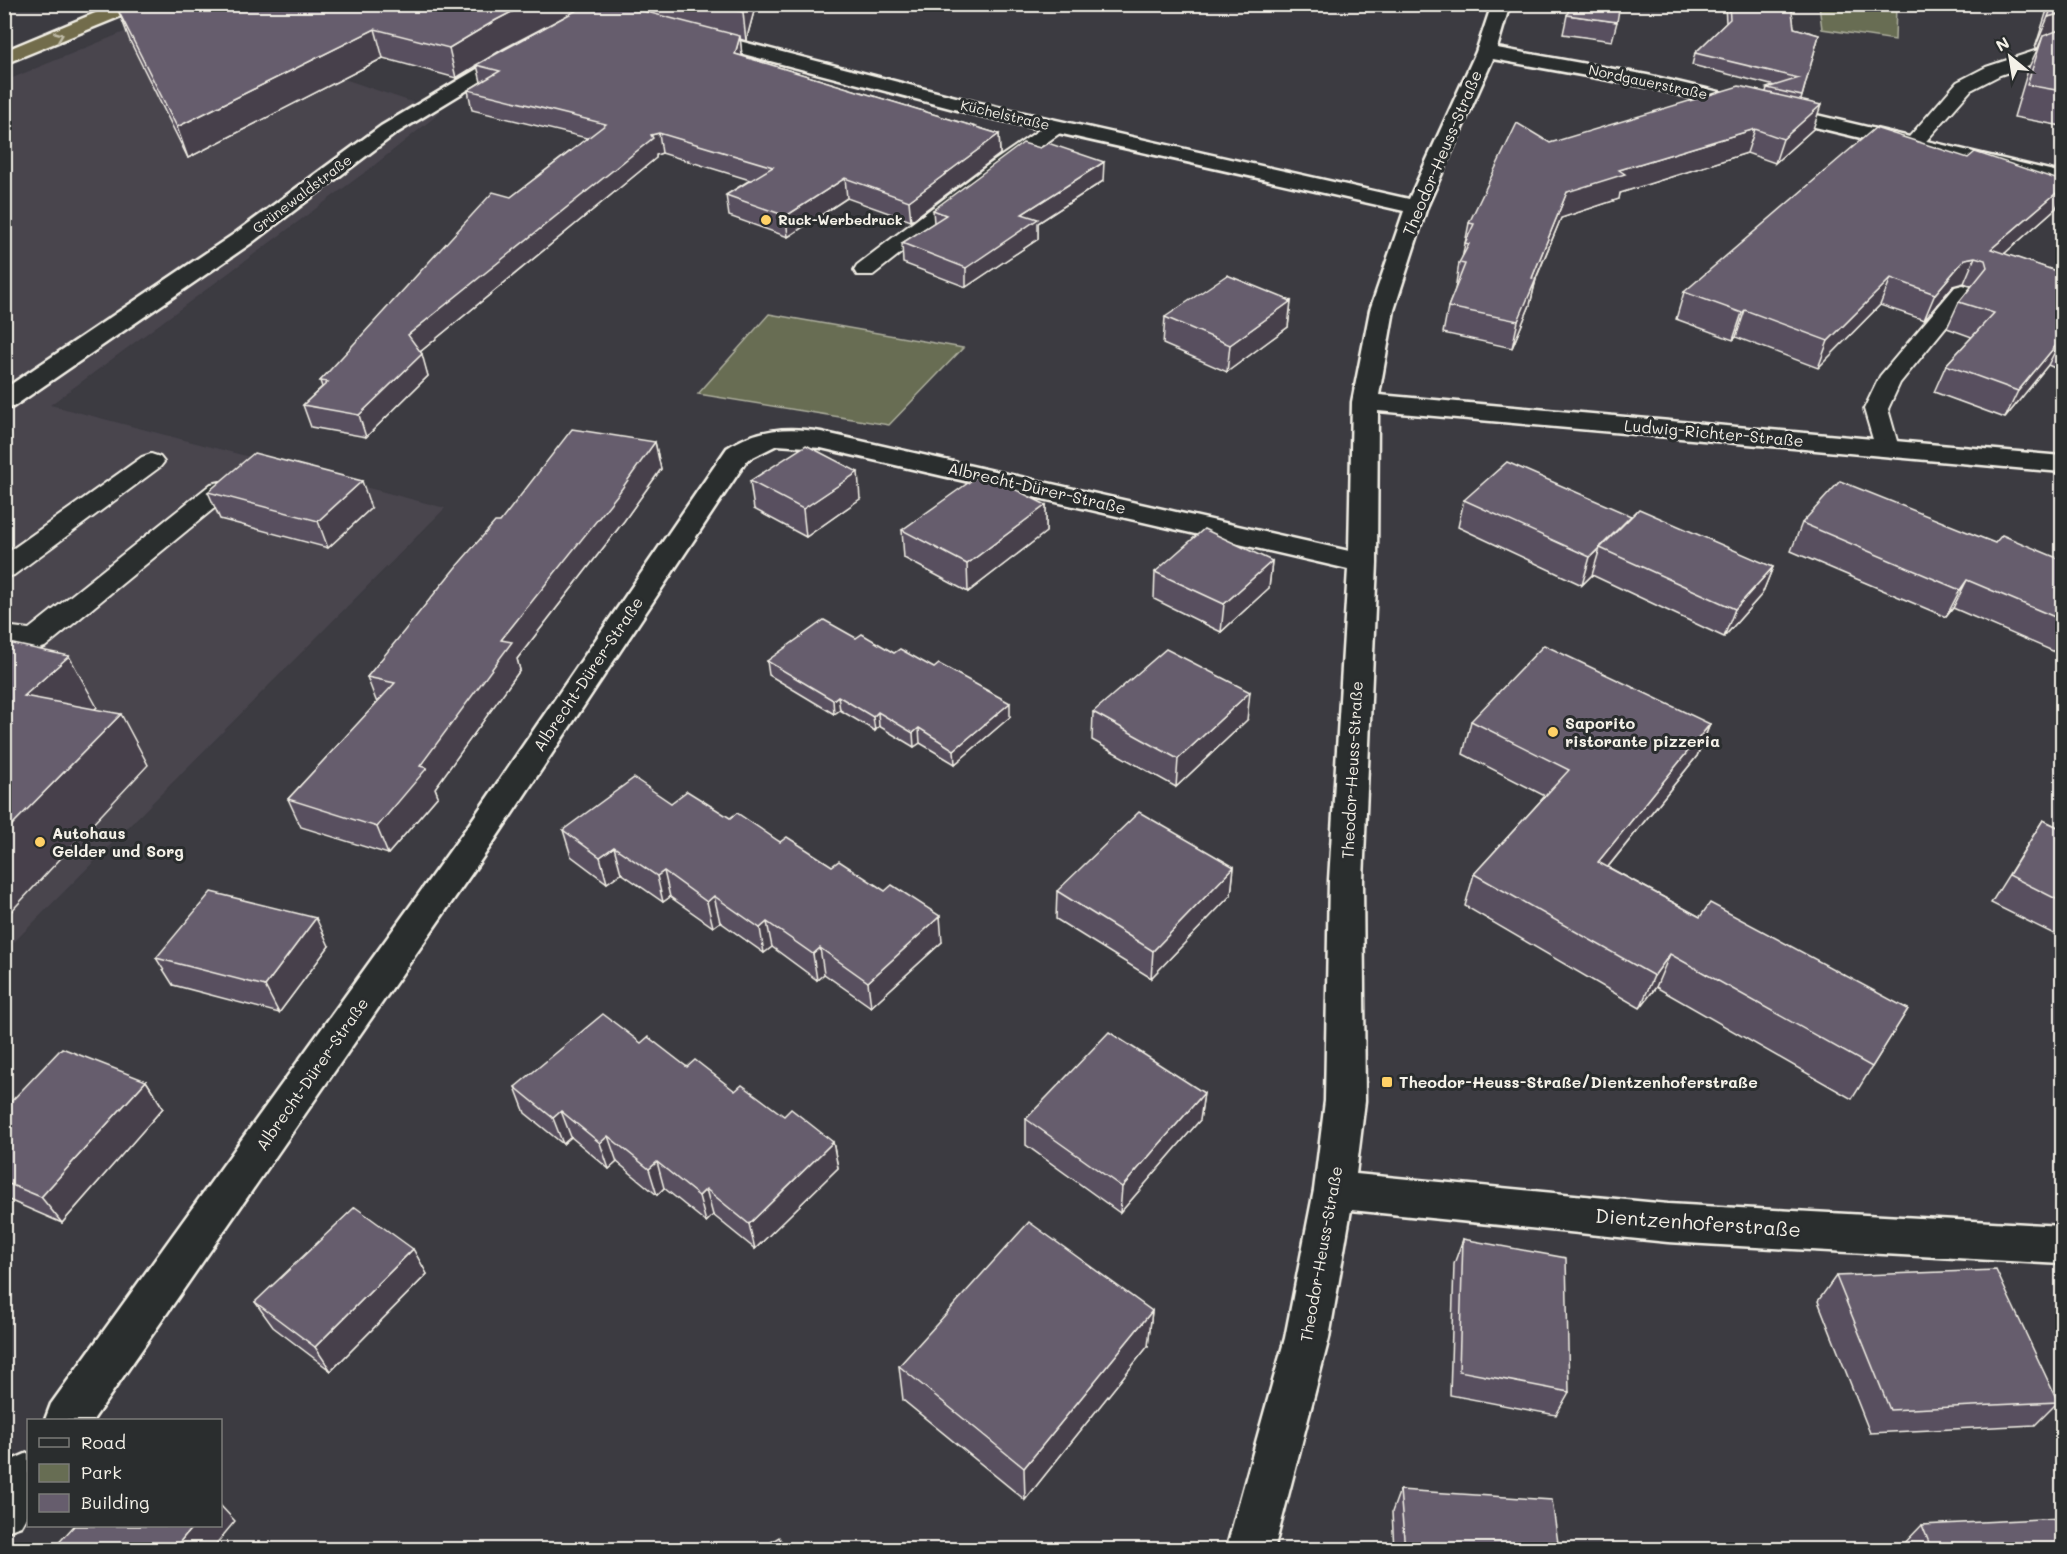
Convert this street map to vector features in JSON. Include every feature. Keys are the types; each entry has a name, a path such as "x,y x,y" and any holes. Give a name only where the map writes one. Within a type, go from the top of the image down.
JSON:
{"highway":[{"path":"4,58 134,4"}],"street":[{"name":"Theodor-Heuss-Straße","path":"1250,1550 1307,1338 1334,1190 1345,1101 1346,880 1363,563 1365,402 1382,310 1416,207 1485,52 1501,4"},
{"name":"Küchelstraße","path":"677,31 973,108 1416,207"},
{"name":"Grünewaldstraße","path":"4,401 242,239 388,130 540,40"},
{"name":"Nordgauerstraße","path":"1485,52 1553,62 1635,79 2062,180"},
{"name":"Ludwig-Richter-Straße","path":"1365,402 2062,464"},
{"name":"Albrecht-Dürer-Straße","path":"68,1419 482,832 737,454 755,442 775,436 822,440 1363,563"},
{"name":"Dientzenhoferstraße","path":"1334,1190 1668,1223 2062,1245"},
{"path":"4,1509 27,1477"}],"lane":[{"path":"1914,144 1964,86 1993,70 2062,48"},
{"path":"865,270 994,170 1056,127"},
{"path":"1886,448 1876,409 1889,381 1963,292"},
{"path":"4,569 151,462"},
{"path":"4,635 35,640 220,489"}],"shaded area":[{"path":"190,5 294,62 441,112 372,167 50,405 445,508 5,951 5,81"}],"green space":[{"path":"1819,5 1896,5 1895,40 1822,29"},
{"path":"769,314 963,348 889,425 698,394"}],"building":[{"path":"136,4 527,4 449,48 375,29 177,127 119,12"},
{"path":"588,4 616,4 740,36 735,54 999,134 909,201 845,178 786,216 726,195 773,167 659,133 651,135 653,138 408,335 422,354 359,415 303,405 328,382 320,381 493,192 511,197 606,124 468,90 500,71 476,65"},
{"path":"713,4 745,4 743,12"},
{"path":"1571,4 1620,4 1617,22 1567,15"},
{"path":"1729,4 1791,4 1794,28 1819,35 1802,96 1767,88 1799,78 1695,53 1730,19"},
{"path":"2053,4 2062,4 2062,13 2048,17"},
{"path":"2062,29 2062,91 2027,85 2043,36"},
{"path":"1739,86 1821,105 1783,139 1755,129 1619,170 1625,174 1567,192 1532,278 1536,279 1518,321 1448,307 1465,264 1459,263 1469,244 1465,243 1474,224 1469,223 1517,123 1550,143"},
{"path":"1875,128 1968,158 1975,152 2062,181 2062,188 1991,249 2062,273 2062,338 2018,391 1946,365 1994,313 1959,302 1987,267 1985,260 1975,257 1965,259 1935,294 1891,278 1828,341 1745,310 1742,313 1684,292"},
{"path":"1023,143 1040,148 1048,143 1104,162 1022,214 1038,219 966,268 902,243 946,215 933,210"},
{"path":"1227,275 1291,301 1230,345 1165,317"},
{"path":"572,429 655,442 618,494 501,640 512,642 420,766 427,768 377,827 288,799 395,683 367,677 455,568 495,522 500,522"},
{"path":"806,445 858,472 803,509 750,481"},
{"path":"254,453 362,481 318,521 208,492"},
{"path":"1507,462 1631,516 1590,557 1464,500"},
{"path":"982,473 1046,505 967,564 902,530"},
{"path":"1840,481 1995,543 2002,535 2062,560 2062,620 1967,580 1960,590 1802,523"},
{"path":"1639,509 1773,567 1735,609 1600,548"},
{"path":"1204,529 1272,561 1224,604 1155,572"},
{"path":"824,620 856,638 862,634 894,653 900,649 934,668 939,664 1010,703 954,750 919,728 913,733 878,712 873,717 838,696 833,700 767,661"},
{"path":"4,642 69,656 24,696 121,714 4,833"},
{"path":"1544,645 1710,724 1598,862 1700,917 1710,903 1908,1009 1872,1067 1670,954 1654,976 1474,874 1569,770 1471,721"},
{"path":"1166,649 1250,692 1178,759 1093,712"},
{"path":"634,778 671,803 687,791 730,818 737,813 780,842 787,837 832,866 839,861 885,891 892,885 940,916 868,982 820,948 813,954 767,922 760,928 714,896 707,902 664,871 657,876 614,847 600,857 563,830"},
{"path":"1139,812 1234,867 1153,951 1057,891"},
{"path":"2043,820 2062,829 2062,902 2009,875"},
{"path":"211,892 316,918 265,986 156,958"},
{"path":"603,1014 641,1043 648,1037 687,1067 695,1060 735,1091 742,1085 784,1116 791,1109 833,1142 749,1224 706,1189 699,1196 657,1162 649,1169 608,1136 600,1143 561,1111 553,1118 515,1087"},
{"path":"1109,1032 1204,1093 1122,1187 1026,1119"},
{"path":"62,1048 146,1081 41,1197 4,1182 4,1109"},
{"path":"355,1207 413,1249 315,1347 255,1302"},
{"path":"1029,1222 1152,1311 1024,1468 899,1366"},
{"path":"1463,1239 1566,1258 1569,1392 1459,1371"},
{"path":"1996,1270 2058,1402 1890,1410 1836,1276"},
{"path":"1400,1490 1552,1500 1559,1550 1405,1550"},
{"path":"2062,1518 2062,1550 1932,1550 1922,1525"},
{"path":"73,1527 192,1527 173,1550 52,1550"},
{"path":"779,1537 786,1550 758,1550"}],"place":[{"name":"Ruck-Werbedruck","path":"766,220"},
{"name":"Saporito ristorante pizzeria","path":"1553,732"},
{"name":"Autohaus Gelder und Sorg","path":"40,842"},
{"name":"Theodor-Heuss-Straße/Dientzenhoferstraße","path":"1387,1082"}]}
